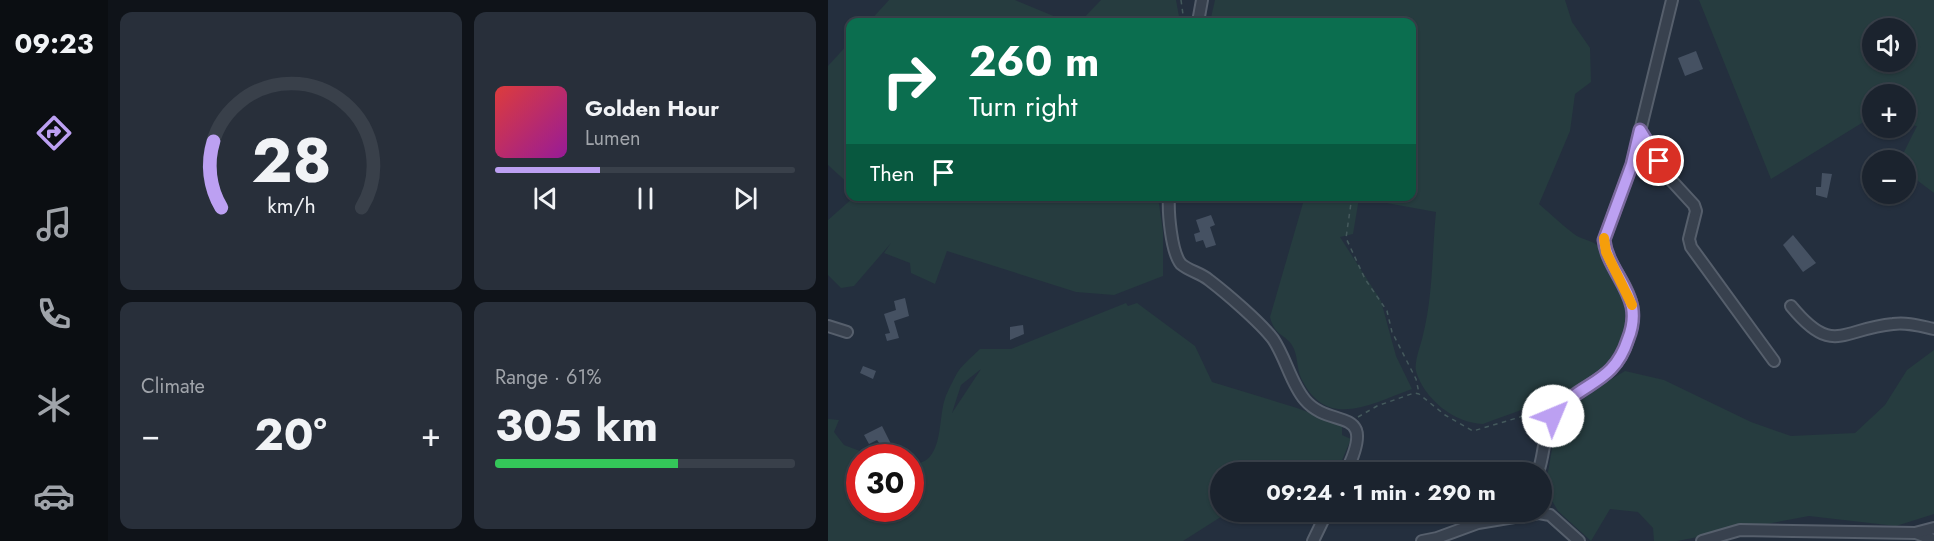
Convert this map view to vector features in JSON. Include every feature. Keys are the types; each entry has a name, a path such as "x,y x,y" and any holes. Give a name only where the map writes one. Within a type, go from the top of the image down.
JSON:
{"street":[{"path":"1199,18 1202,0"},
{"path":"1540,462 1549,423 1553,416 1580,390 1611,372 1623,354 1629,338 1632,307 1606,252 1604,240 1632,164 1672,0"},
{"path":"1640,130 1671,180 1694,205 1696,211 1689,239 1691,247 1774,361"},
{"path":"1170,201 1175,249 1182,264 1208,278 1272,338 1305,401 1316,410 1345,418 1352,424 1357,446 1350,462"},
{"path":"1791,306 1803,321 1816,331 1831,338 1893,324 1907,323 1934,329"},
{"path":"828,326 847,332"},
{"path":"1552,517 1579,541"},
{"path":"1313,541 1322,522"},
{"path":"1422,541 1484,522"},
{"path":"1702,541 1740,530 1915,533 1934,528"},
{"path":"1915,533 1934,540"}],"path":[{"path":"1181,0 1183,18"},
{"path":"1351,201 1346,238 1365,279 1387,311 1399,349 1420,388 1419,394"},
{"path":"1419,394 1445,415 1473,430 1537,411 1553,416"},
{"path":"1352,424 1359,416 1377,406 1419,394"}],"green space":[{"path":"889,0 1015,0 1058,18 873,18"},
{"path":"1101,0 1176,0 1179,18 1084,18"},
{"path":"1215,0 1565,0 1572,22 1590,48 1591,82 1575,94 1570,131 1539,204 1574,234 1598,246 1617,283 1627,314 1623,340 1610,361 1589,378 1564,393 1483,424 1461,419 1442,408 1426,391 1416,371 1429,305 1436,212 1376,201 1416,201 1416,18 1211,18"},
{"path":"1699,0 1934,0 1934,193 1916,179 1916,150 1905,150 1911,138 1916,138 1916,84 1862,84 1862,123 1771,179"},
{"path":"846,46 846,181 828,165 828,66"},
{"path":"849,201 1159,201 1163,232 1163,276 1114,295 1076,292 947,251 935,284 911,273 910,263 884,253 891,243 854,286 841,288 828,275 828,220"},
{"path":"1302,201 1358,201 1353,234 1340,237 1381,301 1396,356 1412,389 1366,406 1338,409 1325,405 1313,396 1302,380 1291,344 1275,329 1270,317 1303,203"},
{"path":"1126,303 1128,306 1137,303 1195,346 1212,382 1297,408 1342,425 1342,435 1351,439 1341,462 1210,462 1210,522 1213,522 1183,541 828,541 828,419 839,420 834,432 846,446 846,522 924,522 924,461 934,451 945,399 957,373 980,349 1011,349","holes":["981,369 952,413 961,385"]},
{"path":"1934,350 1934,514 1896,526 1809,516 1677,541 1654,541 1653,528 1638,512 1610,509 1591,541 1558,511 1552,501 1552,462 1550,462 1555,432 1578,399 1625,371 1664,380 1751,422 1791,436 1855,433 1885,405 1907,370"}],"building":[{"path":"1696,51 1703,69 1685,76 1678,58"},
{"path":"1822,173 1832,174 1827,198 1816,195 1816,187 1821,187"},
{"path":"1211,215 1215,225 1210,227 1216,245 1206,248 1203,240 1196,242 1194,234 1200,232 1196,220"},
{"path":"1793,235 1816,263 1803,272 1783,245"},
{"path":"905,298 909,316 894,321 899,338 887,341 885,334 890,333 884,314 896,310 894,301"},
{"path":"1023,325 1024,334 1010,340 1010,327"},
{"path":"863,366 876,371 873,379 860,373"},
{"path":"882,426 891,444 880,444 877,440 869,444 864,435"}],"slow traffic":[{"path":"1604,238 1606,252 1632,305"}],"route":[{"path":"1553,416 1580,390 1611,372 1623,354 1632,325 1632,307 1630,298 1606,252 1605,234 1632,164 1640,130 1659,161"}]}
